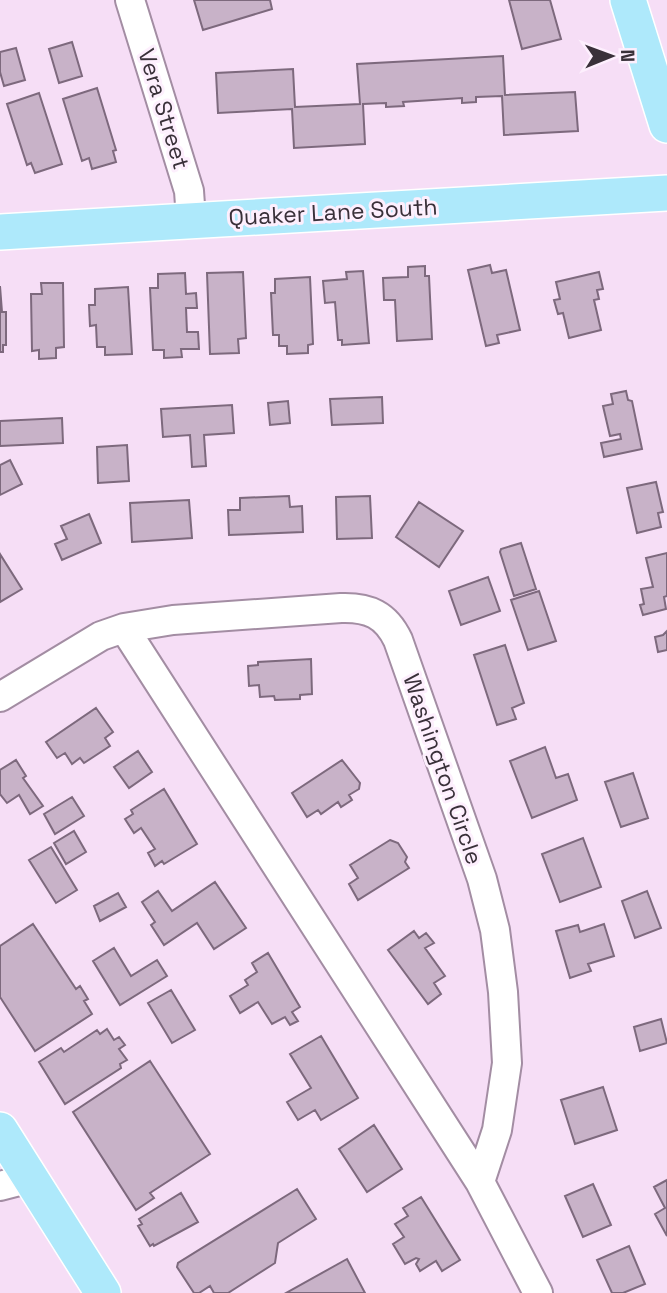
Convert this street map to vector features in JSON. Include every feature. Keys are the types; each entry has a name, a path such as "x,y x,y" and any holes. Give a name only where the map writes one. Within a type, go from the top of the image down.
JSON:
{"main road":[{"path":"628,0 667,125"},
{"name":"Quaker Lane South","path":"0,232 667,193"},
{"path":"0,1130 15,1182 103,1293"}],"street":[{"name":"Vera Street","path":"130,0 189,191 191,219"},
{"name":"Washington Circle","path":"0,697 101,636 124,628 173,620 357,607 371,610 383,617 393,628 482,879 495,930 503,992 507,1063 497,1130 480,1182"},
{"path":"124,628 480,1182 538,1293"}],"building":[{"path":"194,0 270,0 272,9 203,30"},
{"path":"509,0 550,0 561,39 522,49"},
{"path":"72,42 82,76 59,83 49,49"},
{"path":"16,48 25,80 4,86 0,72 0,52"},
{"path":"503,56 505,95 575,92 578,131 504,135 502,96 476,97 476,102 462,103 462,98 403,102 404,106 386,107 386,103 363,104 365,144 294,148 292,109 218,113 216,73 293,69 295,107 360,104 357,64"},
{"path":"97,88 116,150 113,151 116,162 92,169 89,158 82,161 63,99"},
{"path":"39,93 62,164 35,173 31,163 27,165 7,104"},
{"path":"490,265 492,273 506,270 520,330 497,335 499,343 486,346 468,270"},
{"path":"425,266 425,276 429,276 432,339 397,341 395,300 384,300 383,278 408,277 408,267"},
{"path":"363,271 369,343 342,345 342,340 338,340 335,302 325,303 323,281 347,279 346,272"},
{"path":"243,272 246,338 238,339 239,353 210,354 207,273"},
{"path":"599,272 603,289 597,290 599,299 594,300 601,330 569,338 563,313 558,314 554,300 560,299 556,282"},
{"path":"185,273 186,294 196,293 197,308 186,308 187,332 198,332 199,349 181,349 182,357 164,358 164,350 153,350 150,288 158,288 158,274"},
{"path":"310,277 313,344 308,345 308,353 287,354 287,346 279,346 279,335 273,335 271,293 275,293 275,279"},
{"path":"41,283 63,283 64,347 56,348 56,358 39,359 39,350 32,351 31,294 42,294"},
{"path":"0,286 2,312 6,312 6,345 3,345 3,352 0,352"},
{"path":"128,287 132,354 105,355 105,347 97,347 96,325 90,326 89,305 95,305 95,289"},
{"path":"626,391 628,400 632,401 642,449 604,457 601,443 621,439 620,434 610,436 603,406 613,404 611,394"},
{"path":"382,397 383,423 332,425 330,399"},
{"path":"288,401 290,423 270,425 268,403"},
{"path":"232,405 234,433 204,435 206,466 192,467 190,435 163,437 161,409"},
{"path":"62,418 63,443 0,446 0,421"},
{"path":"127,445 129,481 98,483 97,447"},
{"path":"10,460 22,484 0,495 0,465"},
{"path":"656,482 663,512 658,513 661,527 637,533 627,488"},
{"path":"289,496 290,507 302,506 303,532 229,535 228,510 240,510 240,498"},
{"path":"370,496 372,538 337,539 336,497"},
{"path":"189,500 192,538 132,542 130,503"},
{"path":"419,502 463,531 439,567 396,537"},
{"path":"89,514 101,543 62,560 55,544 67,539 61,526"},
{"path":"521,543 536,589 514,596 500,552 501,549"},
{"path":"667,553 667,596 664,597 666,609 643,615 640,605 644,604 641,589 653,587 646,558"},
{"path":"0,554 22,589 0,602"},
{"path":"488,577 500,611 461,625 449,591"},
{"path":"539,591 556,641 528,650 511,600"},
{"path":"667,631 667,650 658,652 655,637"},
{"path":"505,645 524,703 512,708 516,719 497,725 474,655"},
{"path":"311,659 312,694 300,695 300,699 275,700 274,696 260,697 259,685 249,686 248,666 258,665 258,662"},
{"path":"96,708 113,732 105,738 110,746 84,763 80,758 72,764 65,753 57,758 46,742"},
{"path":"545,747 556,778 568,774 577,800 532,818 510,761"},
{"path":"138,751 152,772 129,788 114,767"},
{"path":"16,760 26,776 23,778 43,806 30,814 19,795 7,803 0,794 0,770"},
{"path":"342,760 360,783 359,789 349,795 352,800 341,807 338,802 321,814 318,810 307,817 292,793"},
{"path":"633,773 648,818 621,827 605,782"},
{"path":"164,789 197,844 164,864 162,861 155,866 148,853 155,849 141,828 134,833 125,819 133,814 131,810"},
{"path":"72,797 84,816 55,834 44,814"},
{"path":"74,831 86,852 66,864 54,843"},
{"path":"583,838 601,887 560,902 542,854"},
{"path":"390,840 398,843 407,857 405,862 409,868 358,900 349,884 358,878 350,865"},
{"path":"51,847 77,890 56,903 29,860"},
{"path":"215,882 246,928 214,949 197,923 164,945 151,925 155,922 142,902 158,891 172,911"},
{"path":"647,891 661,928 635,938 622,901"},
{"path":"118,893 126,907 100,921 94,906"},
{"path":"33,924 76,989 80,986 88,999 84,1001 92,1014 35,1051 0,997 0,946"},
{"path":"604,924 614,956 588,964 591,971 570,978 556,931 578,925 580,932"},
{"path":"414,931 419,938 426,933 434,943 425,948 445,976 434,983 441,994 428,1004 388,950"},
{"path":"114,948 131,976 157,960 167,976 120,1005 93,961"},
{"path":"268,953 300,1007 292,1012 298,1021 290,1025 285,1017 272,1024 258,1002 240,1013 230,996 248,985 245,980 257,972 252,963"},
{"path":"171,990 195,1030 172,1043 148,1003"},
{"path":"661,1019 667,1043 640,1051 634,1027"},
{"path":"107,1029 114,1040 119,1037 125,1045 119,1049 127,1060 120,1064 121,1068 65,1104 39,1062 61,1048 64,1052 97,1030 100,1034"},
{"path":"321,1036 358,1098 321,1120 315,1110 298,1120 287,1102 311,1088 290,1054"},
{"path":"150,1061 210,1154 150,1193 154,1198 136,1210 73,1112"},
{"path":"603,1087 617,1130 575,1144 561,1100"},
{"path":"374,1125 402,1169 367,1192 339,1149"},
{"path":"667,1180 667,1236 655,1214 665,1208 654,1187"},
{"path":"593,1184 611,1225 583,1237 565,1196"},
{"path":"297,1189 316,1219 278,1243 275,1263 228,1293 214,1293 210,1286 194,1293 177,1267 178,1263"},
{"path":"181,1193 198,1222 150,1246 138,1226 142,1224 139,1219"},
{"path":"421,1197 460,1260 442,1271 436,1261 420,1271 416,1264 419,1259 405,1264 393,1244 404,1237 395,1224 408,1216 403,1208"},
{"path":"629,1246 645,1284 623,1293 612,1293 597,1260"},
{"path":"347,1259 365,1293 286,1293"}]}
